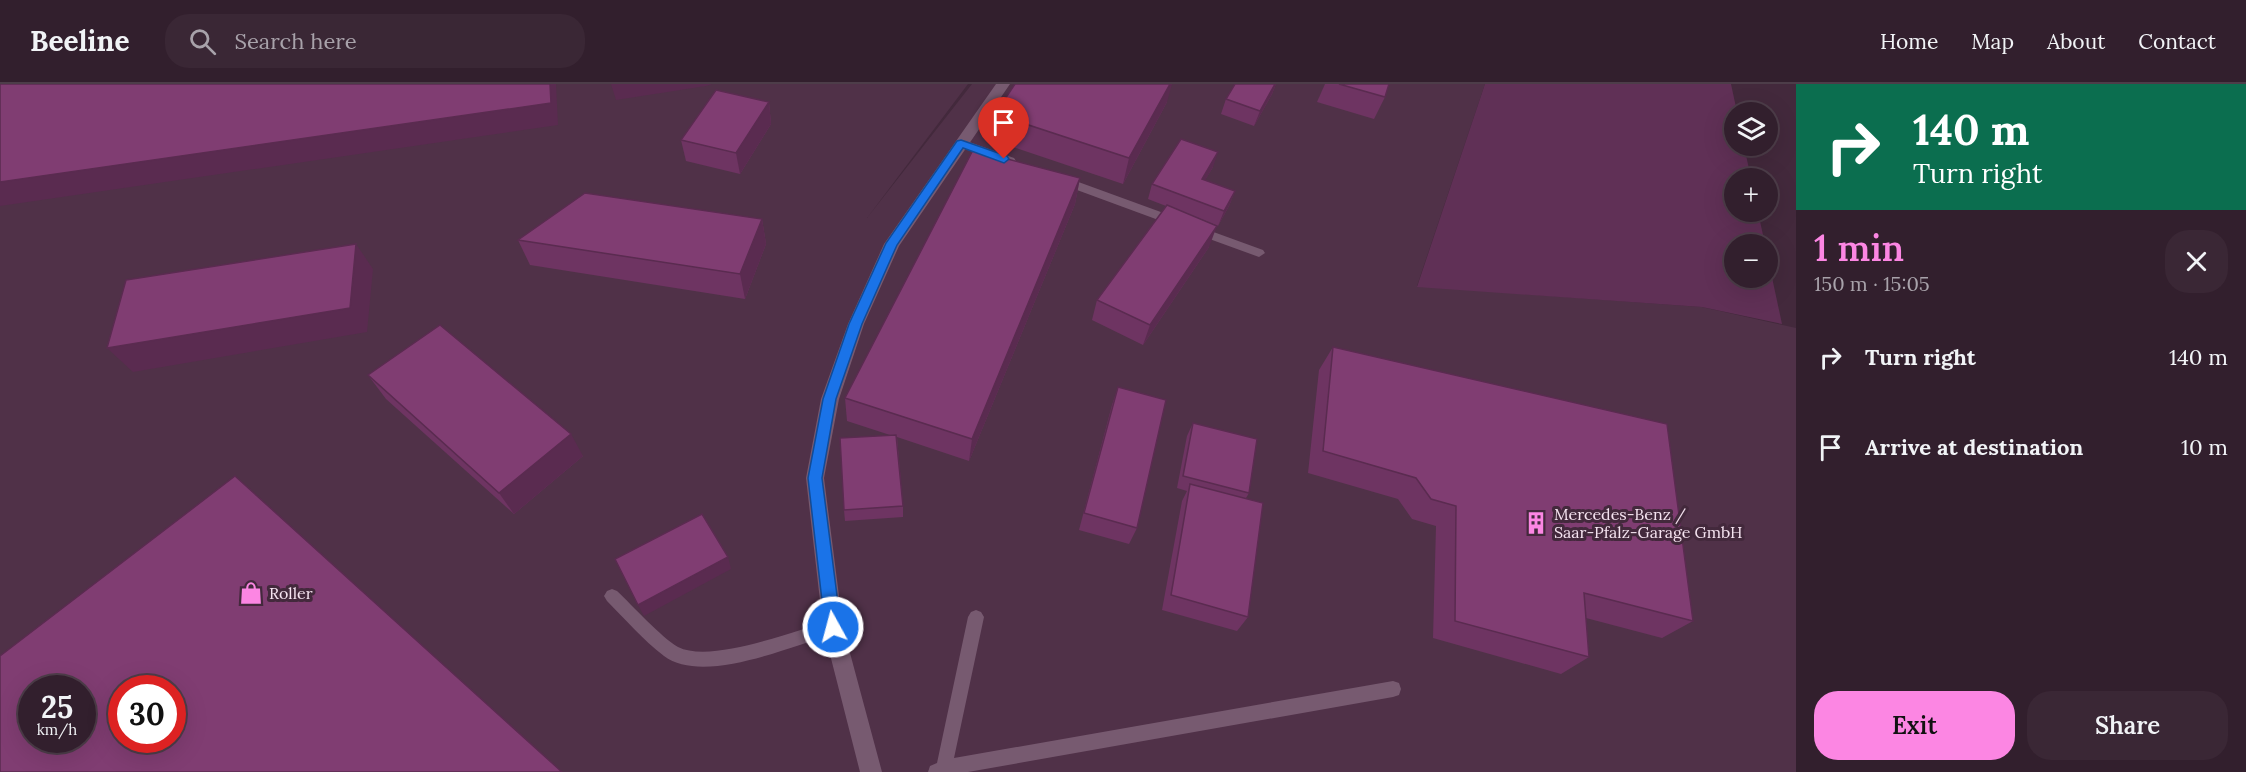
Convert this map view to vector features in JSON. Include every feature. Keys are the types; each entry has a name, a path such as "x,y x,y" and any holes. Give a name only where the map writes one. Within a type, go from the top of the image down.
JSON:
{"street":[{"path":"871,772 833,627 815,478 830,399 856,324 892,243 1003,84"}],"lane":[{"path":"961,143 1016,164"},
{"path":"1049,176 1259,253"},
{"path":"612,596 670,651 688,659 724,659 833,627"},
{"path":"976,617 940,770 1393,689"}],"shaded area":[{"path":"0,84 968,84 867,218 972,84 1485,84 1417,286 1702,307 1796,328 1796,772 0,772"},
{"path":"1485,84 1731,84 1735,102 1724,102 1724,156 1746,156 1749,168 1724,168 1724,222 1760,222 1763,234 1724,234 1724,288 1774,288 1782,324 1702,307 1417,287"}],"building":[{"path":"0,84 550,84 551,103 0,182"},
{"path":"1015,84 1170,84 1129,158 995,114"},
{"path":"1235,84 1275,84 1260,111 1226,99"},
{"path":"1339,84 1389,84 1385,97"},
{"path":"716,90 769,102 736,153 681,140"},
{"path":"1181,139 1218,152 1202,179 1235,191 1224,211 1152,184"},
{"path":"973,150 1080,178 972,439 845,398"},
{"path":"585,193 762,219 740,274 518,240"},
{"path":"1167,205 1217,226 1150,325 1097,300"},
{"path":"356,244 350,308 107,348 126,280"},
{"path":"440,325 571,434 499,493 368,375"},
{"name":"Mercedes-Benz / Saar-Pfalz-Garage GmbH","path":"1333,347 1667,424 1693,621 1584,593 1589,657 1455,621 1456,506 1431,499 1416,478 1323,451"},
{"path":"1118,387 1166,400 1137,528 1084,513"},
{"path":"1193,423 1257,439 1249,493 1183,476"},
{"path":"896,435 903,506 844,510 840,438"},
{"name":"Roller","path":"235,476 562,772 0,772 0,656"},
{"path":"1190,484 1263,503 1248,617 1171,595"},
{"path":"702,514 728,557 638,605 615,559"}],"place":[{"name":"Mercedes-Benz / Saar-Pfalz-Garage GmbH","path":"1536,523"},
{"name":"Roller","path":"251,593"}],"route":[{"path":"833,627 815,478 830,399 856,324 892,243 961,143 1004,159"}]}
